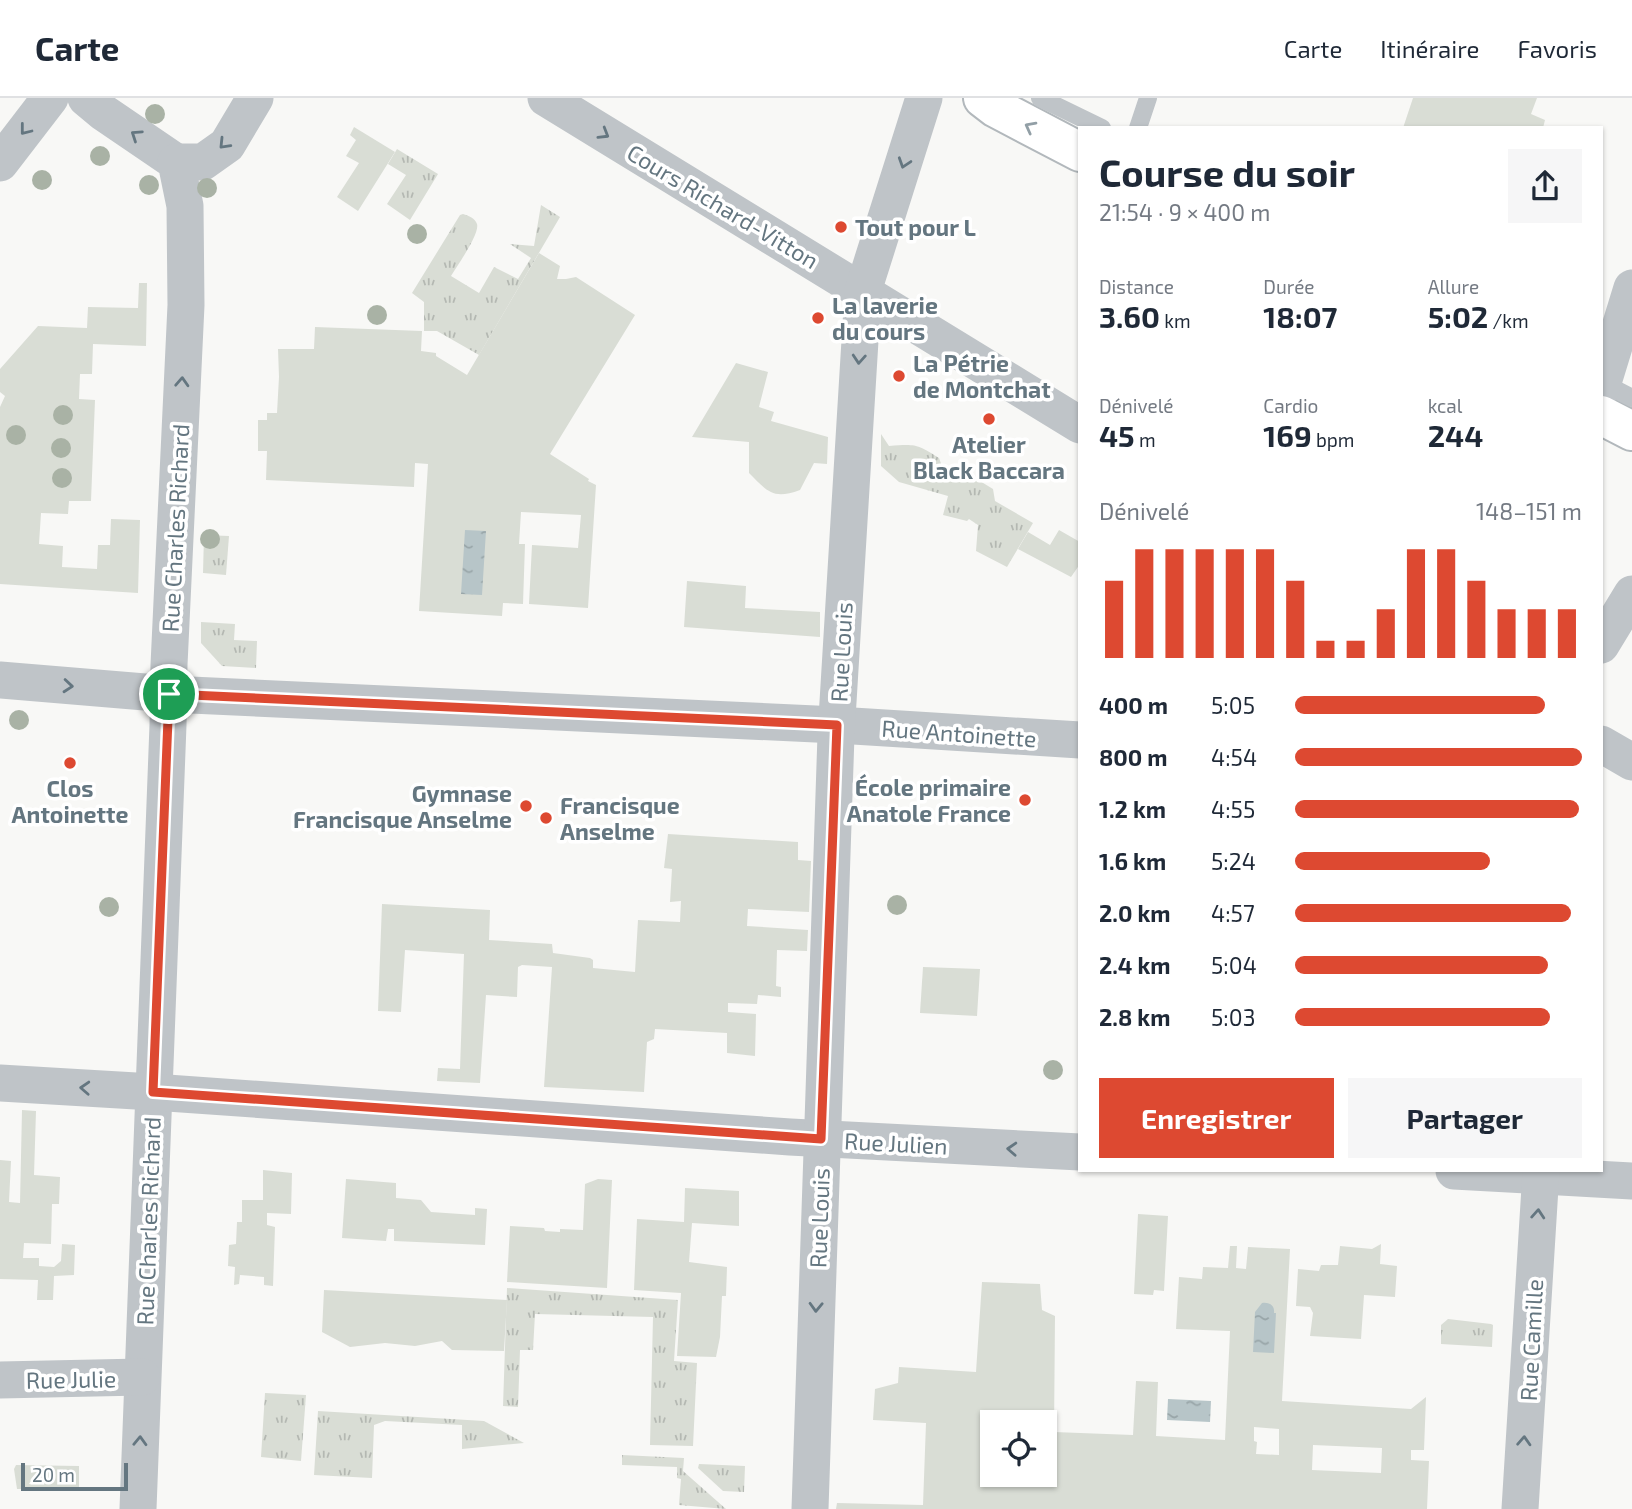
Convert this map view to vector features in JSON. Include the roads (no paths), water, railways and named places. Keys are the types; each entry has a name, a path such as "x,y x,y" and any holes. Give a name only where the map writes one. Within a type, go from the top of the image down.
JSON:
{"main road":[{"path":"983,98 996,108 1078,151"},
{"path":"1608,394 1632,431"}],"street":[{"path":"0,163 50,98"},
{"path":"86,98 176,162 203,162 227,145 255,98"},
{"name":"Cours Richard-Vitton","path":"546,98 1078,424"},
{"name":"Rue Louis","path":"810,1509 837,725 863,291 924,98"},
{"name":"Rue Charles Richard","path":"138,1509 186,305 185,206 176,162"},
{"path":"1608,394 1632,288"},
{"path":"1603,642 1632,594"},
{"name":"Rue Antoinette","path":"0,680 169,694 837,725 1078,740"},
{"path":"1603,745 1632,762"},
{"name":"Rue Julien","path":"0,1083 821,1139 1078,1152"},
{"path":"1498,1172 1632,1181"},
{"name":"Rue Camille","path":"1520,1509 1541,1173"},
{"name":"Rue Julie","path":"0,1380 142,1377"}],"lane":[{"path":"1040,98 1098,126"},
{"path":"1139,126 1148,98"}],"water":[{"path":"465,530 486,531 482,595 461,594"},
{"path":"1262,1303 1271,1305 1276,1313 1274,1353 1253,1352 1255,1312"},
{"path":"1168,1399 1211,1401 1210,1422 1167,1420"}],"place":[{"name":"Tout pour L","path":"841,227"},
{"name":"La laverie du cours","path":"818,318"},
{"name":"La Pétrie de Montchat","path":"899,376"},
{"name":"Atelier Black Baccara","path":"989,419"},
{"name":"Clos Antoinette","path":"70,763"},
{"name":"École primaire Anatole France","path":"1025,800"},
{"name":"Gymnase Francisque Anselme","path":"526,806"},
{"name":"Francisque Anselme","path":"546,818"}]}
